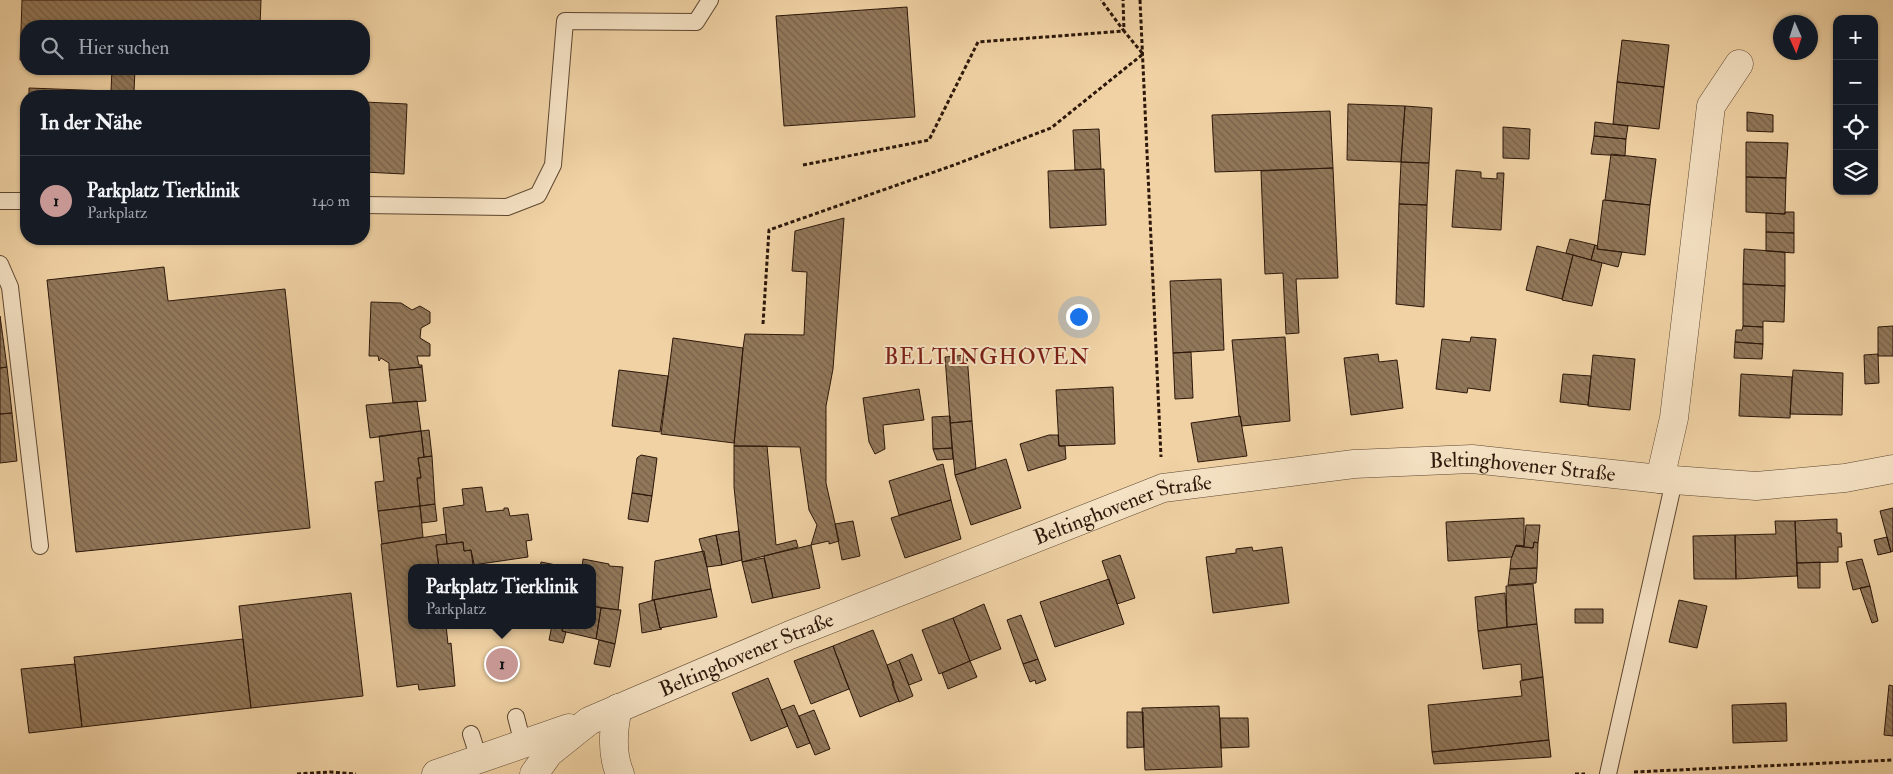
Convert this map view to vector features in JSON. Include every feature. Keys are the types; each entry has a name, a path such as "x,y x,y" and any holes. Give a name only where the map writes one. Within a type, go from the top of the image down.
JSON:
{"street":[{"path":"1667,480 1711,106 1739,64"},
{"name":"Beltinghovener Straße","path":"436,774 589,721 790,635 1162,488 1354,464 1472,459 1667,480 1756,486 1845,478 1893,469"},
{"path":"618,708 614,729 614,761 620,774"},
{"name":"Beltinghovener Straße","path":"534,774 549,753 589,721"}],"lane":[{"path":"370,205 507,207 538,195 553,165 565,21 696,22 710,0"},
{"path":"0,201 20,201"},
{"path":"0,264 10,287 40,546"},
{"path":"1608,773 1667,480"},
{"path":"516,717 523,744"},
{"path":"470,734 479,759"}],"path":[{"path":"1101,0 1144,54"},
{"path":"1122,0 1124,31"},
{"path":"1140,0 1144,54 1162,488"},
{"path":"803,165 929,140 978,42 1124,31"},
{"path":"763,324 769,230 954,165 1051,128 1144,54"},
{"path":"1575,774 1893,760"},
{"path":"296,774 330,772 356,774"}],"building":[{"path":"22,0 261,0 260,20 21,20"},
{"path":"907,7 915,117 784,126 776,16"},
{"path":"1622,40 1669,45 1664,87 1617,82"},
{"path":"112,75 135,75 134,90 111,90"},
{"path":"1617,82 1664,87 1659,129 1613,124"},
{"path":"29,88 82,90 29,90"},
{"path":"370,102 407,104 404,174 370,172"},
{"path":"1348,104 1405,106 1401,162 1347,160"},
{"path":"1405,106 1432,108 1429,163 1401,162"},
{"path":"1330,111 1333,168 1215,172 1212,115"},
{"path":"1747,112 1773,115 1773,132 1747,131"},
{"path":"1595,122 1628,126 1626,139 1594,136"},
{"path":"1503,127 1530,129 1529,159 1503,158"},
{"path":"1099,129 1101,169 1075,170 1073,130"},
{"path":"1594,136 1626,139 1625,156 1591,154"},
{"path":"1746,142 1788,143 1786,178 1746,177"},
{"path":"1611,154 1656,159 1650,205 1605,200"},
{"path":"1401,162 1429,163 1427,205 1399,204"},
{"path":"1333,168 1338,278 1296,279 1299,333 1286,334 1283,273 1265,274 1261,171"},
{"path":"1104,169 1106,225 1050,228 1048,171"},
{"path":"1456,170 1481,172 1481,178 1497,179 1497,173 1504,173 1501,230 1452,227"},
{"path":"1746,177 1786,178 1785,214 1746,212"},
{"path":"1603,200 1650,205 1645,255 1597,249"},
{"path":"1399,204 1427,205 1424,307 1396,304"},
{"path":"1785,212 1794,212 1794,233 1766,232 1766,213 1785,214"},
{"path":"844,218 833,369 826,406 826,483 839,541 829,544 829,541 811,545 817,525 809,510 800,447 734,446 743,348 745,334 804,335 807,272 792,271 795,231"},
{"path":"1766,232 1794,233 1794,253 1766,251"},
{"path":"1570,239 1595,245 1591,260 1566,253"},
{"path":"1595,245 1598,246 1597,249 1622,252 1618,267 1591,260"},
{"path":"1537,246 1573,255 1562,299 1526,290"},
{"path":"1744,249 1785,252 1785,286 1743,284"},
{"path":"1573,255 1602,263 1592,306 1562,300"},
{"path":"164,267 168,301 285,289 310,528 76,552 47,280"},
{"path":"1221,279 1224,350 1173,353 1170,281"},
{"path":"1743,284 1785,286 1784,322 1763,321 1763,327 1743,326"},
{"path":"371,302 401,303 412,310 420,306 430,312 430,323 421,328 420,338 430,344 430,356 417,356 419,365 422,365 422,367 389,370 389,363 381,358 379,361 378,356 369,356"},
{"path":"0,316 7,367 0,368"},
{"path":"1743,326 1763,327 1763,344 1735,342 1736,330 1742,330"},
{"path":"1893,326 1893,356 1878,356 1878,327"},
{"path":"1285,337 1290,421 1242,426 1239,416 1232,340"},
{"path":"1471,337 1496,339 1490,391 1468,388 1467,393 1436,389 1442,339 1470,342"},
{"path":"673,338 743,348 734,443 661,434"},
{"path":"1735,342 1763,344 1762,359 1734,358"},
{"path":"1191,352 1193,398 1175,399 1173,353"},
{"path":"1378,354 1379,362 1397,360 1403,408 1351,415 1344,358"},
{"path":"1878,354 1879,383 1865,384 1864,355"},
{"path":"967,355 972,421 950,423 945,357"},
{"path":"1593,355 1635,359 1630,410 1588,406"},
{"path":"7,367 12,413 0,414 0,368"},
{"path":"422,367 426,401 393,403 389,370"},
{"path":"619,370 668,376 660,432 612,426"},
{"path":"1793,370 1843,373 1842,415 1790,414"},
{"path":"1563,374 1591,376 1588,405 1560,402"},
{"path":"1741,374 1792,377 1790,418 1739,416"},
{"path":"1113,387 1115,444 1059,446 1056,390"},
{"path":"919,389 924,420 883,425 885,449 875,454 869,442 863,398"},
{"path":"417,401 421,431 370,438 366,405"},
{"path":"12,413 17,461 0,463 0,414"},
{"path":"950,416 952,448 933,449 932,417"},
{"path":"1240,416 1247,456 1198,462 1191,423"},
{"path":"972,421 976,469 955,475 950,423"},
{"path":"429,430 432,456 424,457 421,431"},
{"path":"421,431 424,457 418,458 421,478 417,478 420,506 378,511 375,482 384,481 379,436"},
{"path":"1049,435 1058,435 1059,446 1065,446 1066,459 1028,471 1020,444"},
{"path":"734,446 767,446 776,545 796,540 798,547 742,562 734,487"},
{"path":"952,448 953,459 937,460 933,449"},
{"path":"641,455 657,458 652,496 632,493 637,458"},
{"path":"432,456 435,504 420,506 417,478 421,478 418,458"},
{"path":"1006,459 1021,508 971,525 955,475"},
{"path":"943,464 951,500 899,515 889,481"},
{"path":"482,487 486,512 508,508 510,516 528,514 532,540 526,541 528,557 473,564 471,550 464,551 463,542 447,544 443,508 464,505 462,489"},
{"path":"632,493 652,496 648,522 628,519"},
{"path":"951,500 961,539 905,558 891,518"},
{"path":"435,504 437,521 422,523 420,506"},
{"path":"420,506 423,537 382,544 378,511"},
{"path":"1893,508 1893,551 1891,552 1880,511"},
{"path":"1524,518 1524,546 1516,545 1512,557 1448,561 1446,522"},
{"path":"1837,519 1837,533 1841,533 1842,547 1838,547 1838,562 1797,563 1795,521"},
{"path":"853,521 860,556 842,560 835,524"},
{"path":"1775,521 1795,521 1797,576 1736,579 1735,535 1776,534"},
{"path":"1526,525 1540,525 1538,543 1534,542 1533,548 1516,546 1524,546"},
{"path":"739,531 742,560 722,565 716,535"},
{"path":"446,534 447,544 436,545 438,564 408,564 408,629 446,629 448,644 451,643 455,686 419,690 418,684 397,687 381,544"},
{"path":"716,535 722,565 707,567 699,539"},
{"path":"1735,535 1736,579 1694,579 1693,536"},
{"path":"1887,537 1891,552 1878,555 1874,540"},
{"path":"463,542 464,551 471,550 474,564 438,564 436,545"},
{"path":"1534,542 1538,543 1537,568 1510,569 1511,559 1516,546 1533,548"},
{"path":"811,545 820,588 773,598 764,556"},
{"path":"1252,547 1253,551 1282,547 1289,603 1213,613 1206,557 1236,553 1236,549"},
{"path":"704,551 711,589 652,600 655,561"},
{"path":"1120,555 1135,598 1117,604 1102,561"},
{"path":"764,558 773,598 752,603 742,562"},
{"path":"583,559 609,564 609,566 623,567 618,610 596,607 596,564 582,564"},
{"path":"1862,559 1870,586 1853,590 1846,562"},
{"path":"1820,562 1820,588 1798,588 1797,563"},
{"path":"1537,568 1536,583 1508,585 1510,569"},
{"path":"1109,579 1124,624 1055,647 1040,602"},
{"path":"1533,584 1537,624 1507,627 1506,586"},
{"path":"1870,586 1878,621 1872,623 1860,588"},
{"path":"711,589 717,617 660,628 654,600"},
{"path":"351,593 363,696 251,708 239,606"},
{"path":"1505,593 1507,627 1478,631 1475,597"},
{"path":"654,600 660,628 662,629 642,633 639,604"},
{"path":"1679,600 1707,606 1697,648 1669,642"},
{"path":"984,604 1001,649 970,661 953,618"},
{"path":"596,607 601,608 596,639 562,631 562,629 596,629"},
{"path":"601,608 621,610 615,644 596,639"},
{"path":"1575,609 1603,609 1603,623 1575,623"},
{"path":"1021,615 1038,659 1023,664 1007,620"},
{"path":"953,618 970,661 939,674 922,630"},
{"path":"1537,624 1543,677 1522,680 1521,664 1483,669 1478,631"},
{"path":"551,629 562,629 562,631 566,632 563,643 549,640"},
{"path":"873,630 899,701 860,717 833,646"},
{"path":"243,639 251,708 82,727 74,657"},
{"path":"599,640 615,644 610,667 594,664"},
{"path":"833,646 849,689 811,704 794,661"},
{"path":"912,654 922,680 909,685 899,660"},
{"path":"1038,659 1046,680 1036,684 1035,680 1030,682 1023,664"},
{"path":"899,660 913,696 899,702 887,665"},
{"path":"970,661 977,677 948,689 942,673"},
{"path":"75,664 82,727 29,733 21,669"},
{"path":"1543,677 1549,740 1432,752 1428,705 1522,696 1520,681"},
{"path":"768,678 788,726 751,741 732,693"},
{"path":"1889,685 1893,686 1893,736 1884,735"},
{"path":"1786,703 1787,741 1733,743 1732,705"},
{"path":"794,705 810,743 797,748 781,710"},
{"path":"1219,706 1222,767 1145,770 1142,708"},
{"path":"814,710 830,749 815,755 799,716"},
{"path":"1127,712 1143,712 1144,747 1127,748"},
{"path":"1220,718 1248,718 1249,747 1221,748"},
{"path":"1549,740 1551,757 1434,764 1432,752"}],"place":[{"name":"Parkplatz Tierklinik","path":"502,664"}],"district":[{"name":"BELTINGHOVEN","path":"987,356"}]}
